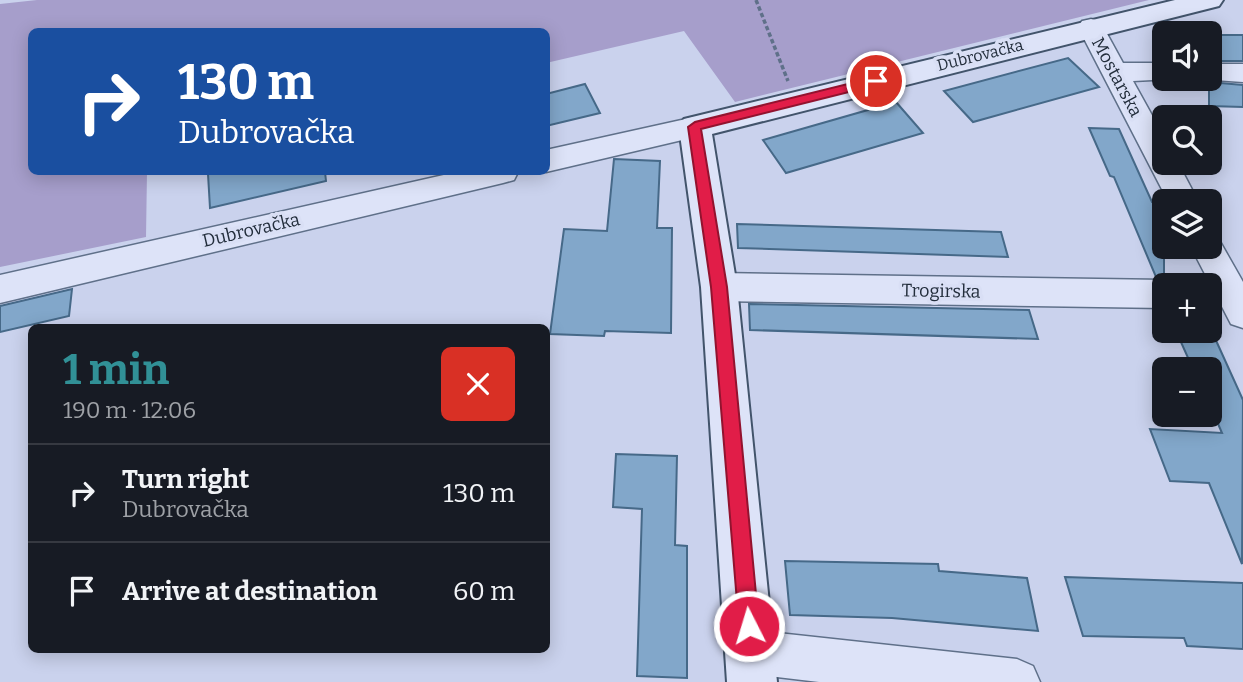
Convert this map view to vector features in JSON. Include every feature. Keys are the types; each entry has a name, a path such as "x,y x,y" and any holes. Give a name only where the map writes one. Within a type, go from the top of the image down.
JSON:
{"street":[{"name":"Dubrovačka","path":"550,160 1209,0"},
{"name":"Mostarska","path":"1091,27 1177,189"},
{"path":"1114,72 1152,72"},
{"path":"1222,73 1243,73"},
{"path":"695,127 719,287 752,667 1017,682"},
{"name":"Dubrovačka","path":"0,289 490,175"},
{"path":"1213,259 1232,300"},
{"name":"Trogirska","path":"719,287 1152,294"}],"path":[{"path":"756,0 796,101"}],"shaded area":[{"path":"37,0 1149,0 735,102 684,31 550,62 550,28 28,28 28,175 147,175 146,237 0,267 0,4"}],"building":[{"path":"1222,35 1243,35 1243,61 1222,61"},
{"path":"1068,58 1099,87 973,122 944,91"},
{"path":"1222,83 1243,85 1243,107 1209,105 1209,91 1222,91"},
{"path":"585,84 600,113 550,125 550,93"},
{"path":"896,102 923,133 786,173 763,140"},
{"path":"1089,128 1119,129 1152,202 1152,259 1164,259 1164,273 1154,273 1114,177 1110,176"},
{"path":"614,159 660,161 657,228 672,228 671,333 605,331 604,336 550,334 564,229 607,231"},
{"path":"208,175 325,175 326,181 210,208"},
{"path":"737,224 1001,232 1008,257 738,248"},
{"path":"72,289 69,316 0,332 0,306"},
{"path":"749,304 1029,310 1038,339 750,330"},
{"path":"1181,343 1217,343 1243,400 1242,564 1209,483 1170,481 1150,429 1222,433 1219,427 1222,427 1222,357 1188,357"},
{"path":"616,454 677,456 675,545 687,546 687,678 637,676 642,509 613,507"},
{"path":"785,561 938,564 939,571 1027,578 1038,631 892,618 790,615"},
{"path":"1065,577 1243,583 1243,649 1187,646 1184,638 1083,636"}],"route":[{"path":"749,626 719,287 695,127 876,81"}]}
